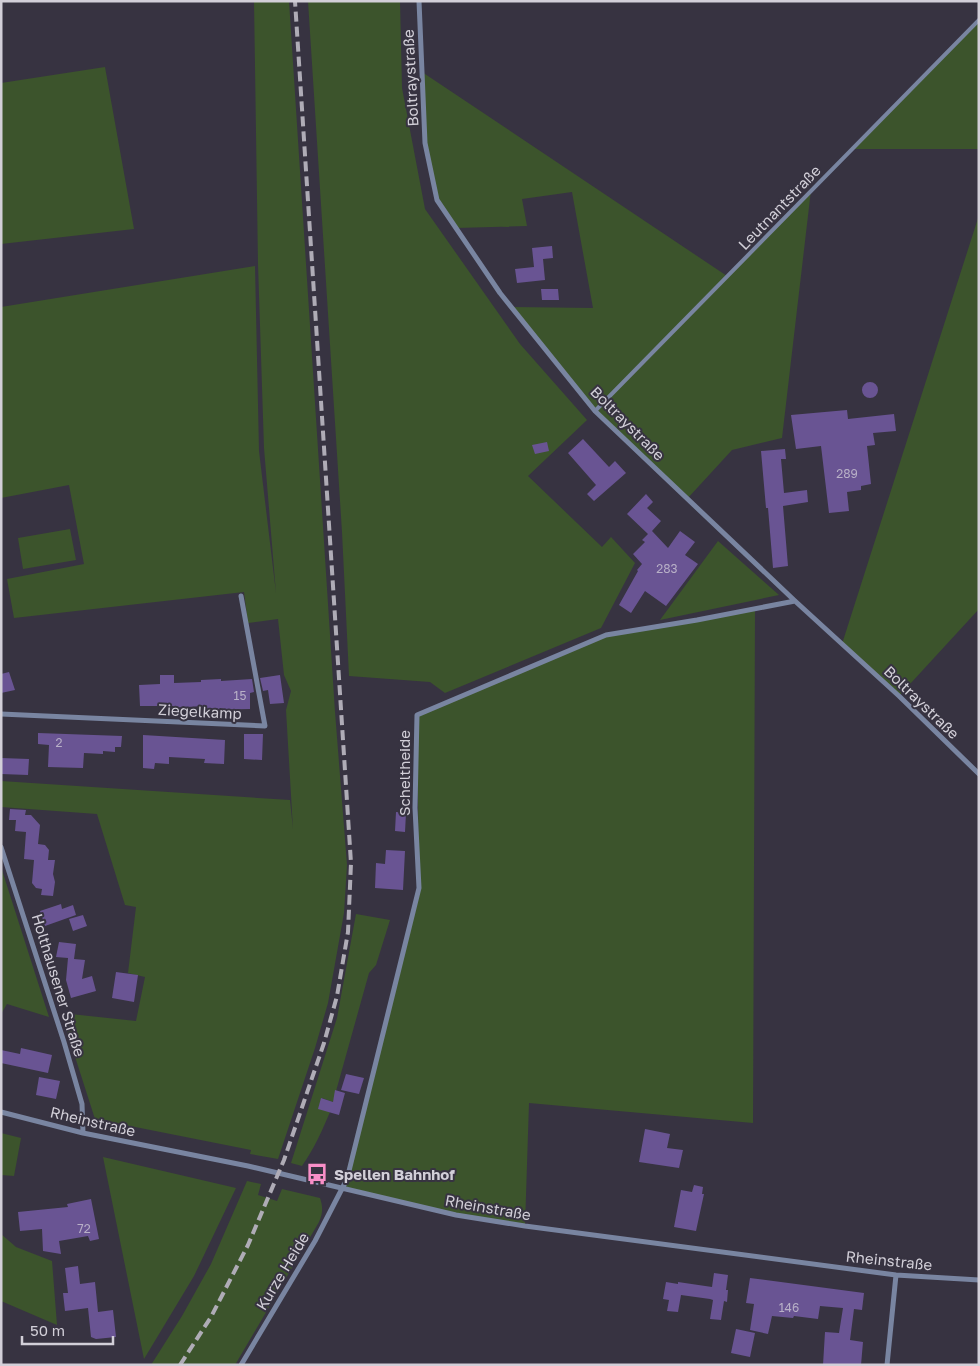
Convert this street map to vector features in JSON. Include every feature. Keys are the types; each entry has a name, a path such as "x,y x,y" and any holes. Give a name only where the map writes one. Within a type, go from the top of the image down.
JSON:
{"street":[{"name":"Boltraystraße","path":"419,1 425,143 437,200 500,293 595,411 899,696 979,774"},
{"name":"Ziegelkamp","path":"1,714 265,726 241,596"},
{"name":"Scheltheide","path":"342,1190 347,1179 419,888 416,808 417,715 606,635 698,620 795,600"},
{"name":"Holthausener Straße","path":"1,847 82,1104 83,1133"},
{"name":"Rheinstraße","path":"1,1112 83,1133 248,1166 342,1190 456,1215 525,1226 896,1275 979,1280"},
{"name":"Kurze Heide","path":"241,1365 342,1190"},
{"path":"887,1365 896,1275"}],"lane":[{"name":"Leutnantstraße","path":"595,411 979,20"}],"green space":[{"path":"254,1 289,1 335,712 347,865 344,913 328,1003 278,1159 250,1154 251,1150 95,1119 61,1013 136,1021 145,977 128,973 136,907 125,905 97,814 1,807 1,781 290,800 293,829 286,710 291,691 284,675 278,619 248,623 244,592 14,618 7,579 84,564 69,485 1,498 1,307 255,266 259,451 276,593 264,448 258,264"},
{"path":"308,1 400,1 402,88 425,209 520,344 587,420 528,476 602,547 611,537 635,563 601,628 445,693 430,682 349,676 342,532"},
{"path":"979,20 979,149 852,149"},
{"path":"105,67 134,229 1,244 1,83"},
{"path":"422,72 727,276 811,190 782,438 732,450 687,499 595,411 512,307 593,308 572,192 522,199 527,226 456,228 437,200 425,143"},
{"path":"979,215 979,609 899,696 842,644"},
{"path":"70,529 76,560 23,569 18,538"},
{"path":"718,541 779,595 660,620"},
{"path":"755,609 753,1123 529,1103 525,1226 456,1215 342,1189 419,888 417,715 606,635"},
{"path":"1,867 49,1017 7,1004 1,1014"},
{"path":"356,914 390,920 376,965 369,973 333,1102 322,1098 330,1112 318,1140 302,1166 291,1163 337,1018"},
{"path":"1,1133 21,1138 14,1176 1,1175"},
{"path":"103,1157 236,1188 194,1276 144,1359"},
{"path":"247,1181 261,1184 258,1195 277,1201 282,1189 320,1198 322,1210 319,1222 235,1365 151,1365 182,1316 211,1264"},
{"path":"1,1234 16,1247 52,1261 57,1325 1,1301"}],"building":[{"path":"552,246 553,258 543,259 545,280 517,283 515,269 534,267 532,248"},
{"path":"541,289 558,289 559,300 542,300"},
{"path":"870,382 878,390 870,398 862,390"},
{"path":"847,410 848,419 894,414 896,431 873,433 875,445 867,446 871,484 861,486 861,490 847,492 849,511 829,513 821,446 796,449 791,415"},
{"path":"583,439 609,467 615,461 626,473 594,501 587,494 596,485 568,453"},
{"path":"547,442 549,451 535,454 532,445"},
{"path":"785,449 786,459 781,459 784,493 807,490 808,502 783,506 788,566 773,568 761,451"},
{"path":"646,494 653,502 647,508 661,521 652,531 668,548 680,531 695,542 685,555 698,564 666,606 645,591 631,613 619,605 642,564 633,554 645,542 642,540 648,534 627,514"},
{"path":"9,672 15,690 1,693 1,674"},
{"path":"160,675 174,675 174,683 201,682 201,680 252,679 254,692 250,693 250,709 202,710 202,706 173,708 173,706 140,706 139,685 160,684"},
{"path":"280,675 284,703 270,704 268,690 263,691 260,678"},
{"path":"38,733 122,736 121,747 115,747 115,752 103,751 103,754 84,753 83,768 48,767 49,745 38,744"},
{"path":"244,734 263,734 262,760 244,759"},
{"path":"143,735 225,740 224,764 204,763 205,759 169,757 169,764 155,763 154,769 143,768"},
{"path":"1,758 29,759 28,775 1,774"},
{"path":"10,809 26,810 25,815 31,815 40,825 38,844 45,845 49,850 48,860 55,860 53,896 41,895 42,889 36,888 32,883 34,860 24,859 26,832 15,831 16,820 9,820"},
{"path":"396,812 406,813 405,832 395,831"},
{"path":"386,850 405,851 403,890 375,888 376,863 385,864"},
{"path":"61,904 62,909 73,905 76,915 45,926 40,911"},
{"path":"83,915 87,926 73,931 69,919"},
{"path":"59,942 76,944 74,959 85,960 82,979 92,976 96,991 71,998 66,980 68,958 56,957"},
{"path":"116,972 138,975 134,1002 112,998"},
{"path":"21,1048 52,1055 48,1073 1,1063 1,1050 20,1054"},
{"path":"346,1074 364,1078 359,1094 341,1090"},
{"path":"39,1077 60,1081 56,1099 36,1095"},
{"path":"335,1090 345,1093 339,1115 318,1109 321,1098 333,1102"},
{"path":"645,1129 670,1134 667,1148 683,1150 679,1168 639,1162"},
{"path":"694,1185 703,1187 702,1194 704,1194 696,1231 674,1227 681,1190 692,1192"},
{"path":"91,1199 99,1239 90,1241 88,1236 59,1241 61,1254 43,1251 42,1229 20,1231 18,1212 68,1207 67,1204"},
{"path":"78,1266 80,1284 95,1282 98,1312 113,1310 116,1337 96,1339 91,1337 88,1308 65,1311 63,1293 68,1293 65,1268"},
{"path":"714,1273 728,1275 727,1302 724,1301 721,1320 710,1319 713,1300 710,1299 681,1295 678,1312 667,1311 669,1300 663,1299 666,1282 712,1287"},
{"path":"750,1278 864,1293 862,1310 854,1309 850,1340 863,1342 861,1365 823,1365 825,1332 839,1333 843,1308 820,1306 818,1319 772,1316 768,1334 750,1330 754,1304 746,1303"},
{"path":"736,1329 755,1333 750,1357 731,1353"}],"railway":[{"path":"180,1365 211,1317 248,1245 284,1160 324,1043 337,996 348,932 351,863 295,1"}],"place":[{"name":"Spellen Bahnhof","path":"317,1174"}]}
